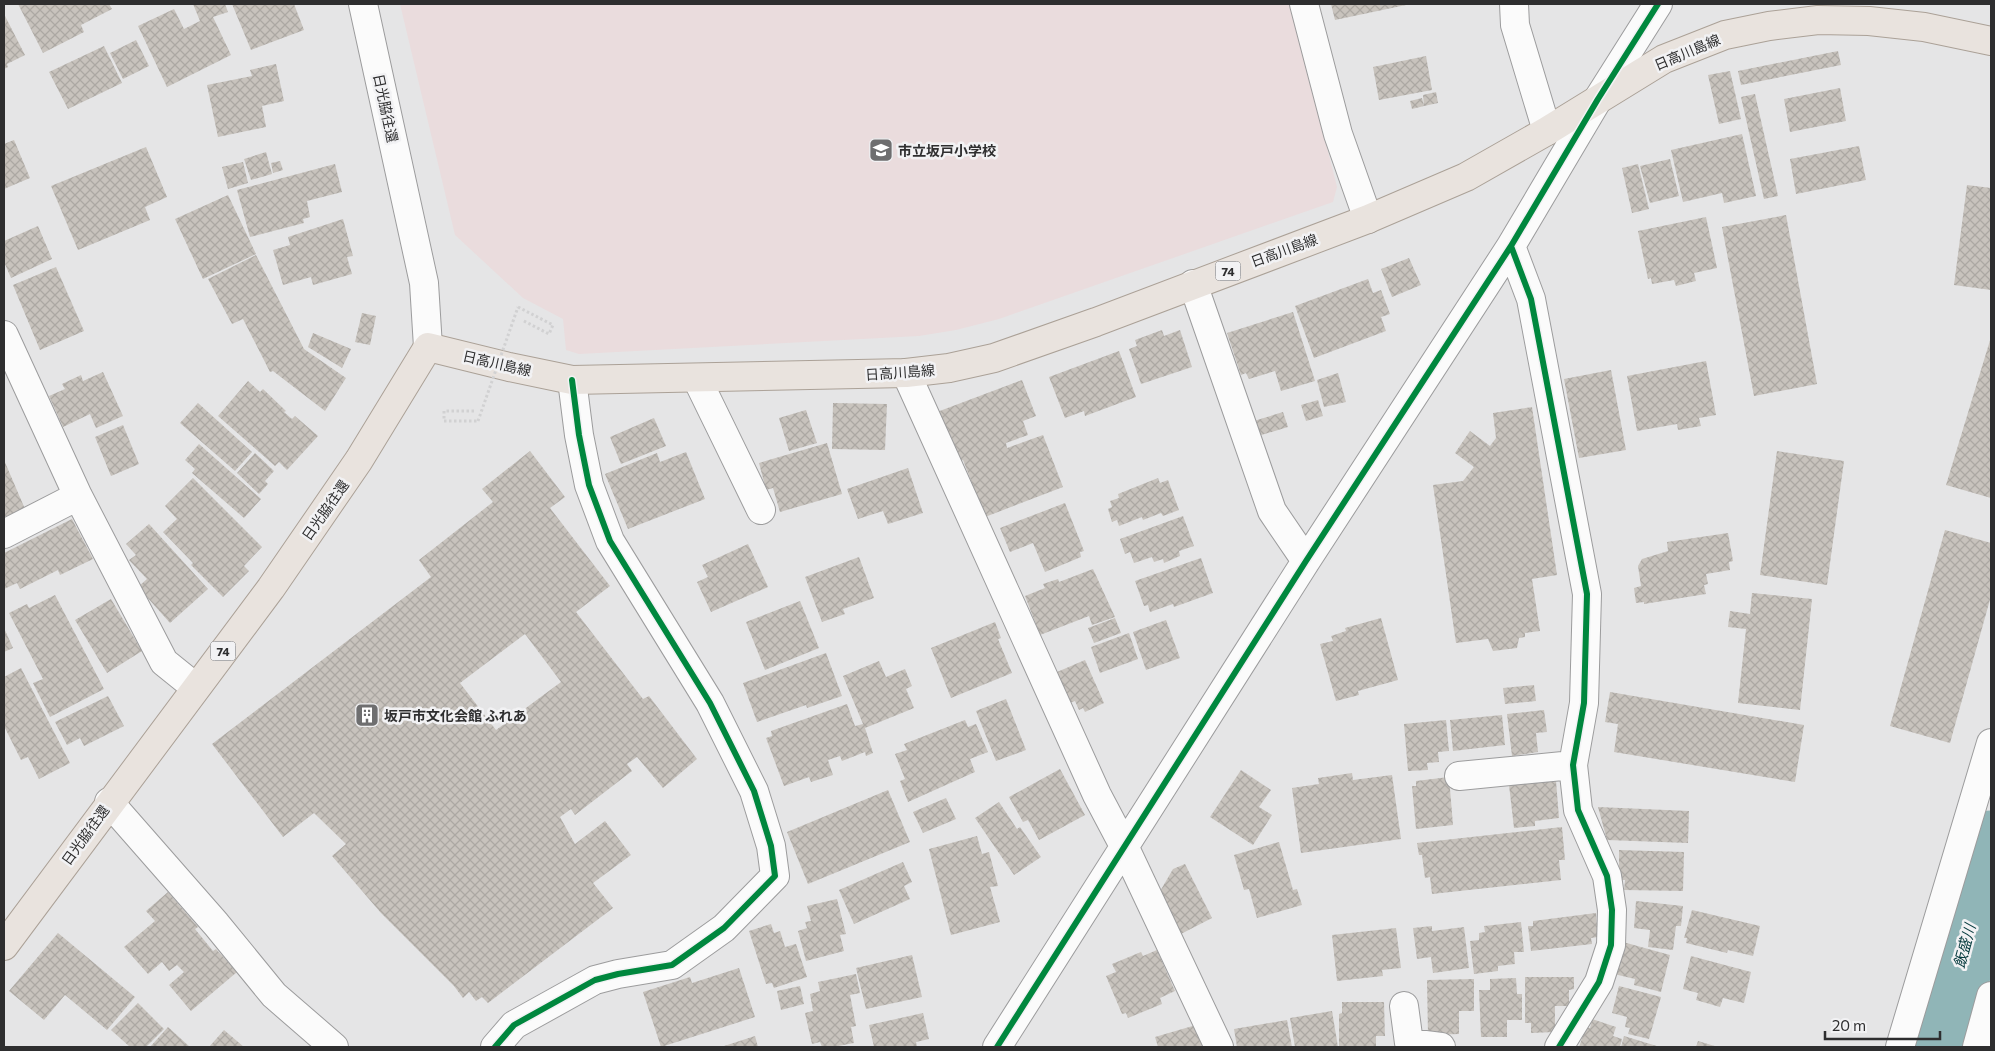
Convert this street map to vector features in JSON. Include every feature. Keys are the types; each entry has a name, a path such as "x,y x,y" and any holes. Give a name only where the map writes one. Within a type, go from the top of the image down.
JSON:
{"main road":[{"name":"日高川島線","path":"428,347 572,380 906,374 949,368 994,358 1096,322 1368,219 1466,177 1547,131 1664,59 1726,35 1769,26 1818,20 1869,21 1924,27 1991,41"},
{"name":"日光脇往還","path":"4,946 109,802 271,588 359,460 428,347"}],"street":[{"name":"日光脇往還","path":"364,4 424,283 428,347"},
{"path":"1304,4 1338,134 1368,219"},
{"path":"1514,4 1514,24 1547,131"},
{"path":"997,1047 1306,561 1511,246 1598,99 1658,4"},
{"path":"1511,246 1531,299 1587,594 1584,703 1573,765 1578,810 1606,876 1612,910 1611,945 1599,982 1560,1047"},
{"path":"1194,284 1272,511 1306,561"},
{"path":"4,335 15,390 78,496 164,662 195,687"},
{"path":"906,374 1097,795 1125,848 1219,1047"},
{"path":"697,379 761,510"},
{"path":"495,1047 514,1025 595,980 672,965 724,928 775,876 771,846 750,782 710,703 610,541 589,485 579,436 572,380"},
{"path":"4,534 78,496"},
{"path":"1900,1047 1991,743"},
{"path":"1460,776 1573,765"},
{"path":"109,802 216,924 274,995 334,1047"},
{"path":"1976,1047 1991,996"},
{"path":"1404,1006 1409,1043 1441,1047"}],"path":[{"path":"474,410 444,411 444,421 478,421 518,307 553,325 549,334 522,320"}],"shaded area":[{"name":"市立坂戸小学校","path":"400,4 1291,4 1337,187 1333,202 999,319 956,330 919,336 579,354 566,350 563,319 523,298 455,235"}],"building":[{"path":"18,4 109,4 112,9 81,25 84,32 43,53"},
{"path":"193,4 225,4 228,12 213,17 231,55 167,87 138,26 174,9 184,29 200,21"},
{"path":"232,4 294,4 304,30 251,50"},
{"path":"1331,4 1406,4 1406,5 1335,20"},
{"path":"4,14 25,55 7,64 8,67 4,69"},
{"path":"136,40 149,66 123,79 110,53"},
{"path":"104,46 122,83 68,109 49,72"},
{"path":"1838,51 1841,65 1741,85 1738,71"},
{"path":"1426,56 1432,90 1379,100 1373,67"},
{"path":"276,64 284,101 262,106 266,127 218,137 207,85 252,76 250,70"},
{"path":"1730,71 1741,119 1719,124 1708,75"},
{"path":"1840,88 1846,121 1790,132 1784,99"},
{"path":"1436,92 1438,103 1424,106 1423,95"},
{"path":"1755,94 1778,196 1764,199 1741,97"},
{"path":"1422,98 1424,106 1412,109 1410,101"},
{"path":"1742,134 1756,196 1724,203 1722,193 1683,202 1671,150"},
{"path":"14,140 30,178 4,189 4,144"},
{"path":"1859,146 1866,180 1796,194 1790,159"},
{"path":"146,147 167,197 145,207 150,220 78,250 51,186"},
{"path":"266,152 272,174 251,180 244,159"},
{"path":"1670,159 1679,196 1650,203 1640,166"},
{"path":"280,161 283,170 273,173 271,163"},
{"path":"243,162 248,183 228,189 222,167"},
{"path":"335,164 342,192 307,201 310,217 303,219 304,223 250,237 237,190"},
{"path":"1638,164 1649,209 1632,213 1622,168"},
{"path":"1967,185 1991,188 1991,290 1954,285"},
{"path":"228,195 256,254 203,279 175,219"},
{"path":"1786,215 1817,384 1754,396 1722,227"},
{"path":"1706,217 1717,268 1694,273 1696,281 1676,286 1674,280 1652,284 1651,278 1648,279 1638,231"},
{"path":"343,219 353,256 347,257 352,274 313,285 311,277 283,285 273,250 290,245 288,237"},
{"path":"38,226 52,259 11,278 4,262 4,241"},
{"path":"256,255 304,349 346,378 325,411 273,371 270,372 243,319 232,324 208,279"},
{"path":"1409,258 1421,285 1392,297 1381,269"},
{"path":"56,267 84,331 40,350 13,285"},
{"path":"1368,279 1373,293 1381,290 1390,314 1381,317 1386,331 1314,358 1295,306"},
{"path":"1293,312 1315,381 1281,391 1275,371 1249,379 1246,373 1241,375 1227,333"},
{"path":"362,313 376,316 370,345 355,342"},
{"path":"1162,330 1164,336 1180,330 1192,367 1141,384 1129,349 1137,346 1135,340"},
{"path":"313,333 351,349 342,368 308,347"},
{"path":"1991,337 1991,498 1946,485"},
{"path":"1119,351 1136,397 1085,416 1084,411 1065,418 1049,377"},
{"path":"1706,361 1716,415 1699,418 1701,426 1678,430 1677,424 1637,431 1627,376"},
{"path":"1611,370 1626,450 1579,458 1564,379"},
{"path":"103,372 123,416 96,428 90,414 63,427 49,396 65,389 62,384 81,375 83,381"},
{"path":"1338,373 1346,402 1324,407 1317,380"},
{"path":"1022,380 1036,416 1023,421 1028,435 1006,443 1007,448 1043,435 1063,487 985,517 963,460 957,463 937,412"},
{"path":"248,381 260,392 263,389 292,419 295,416 318,436 287,470 279,462 275,466 218,416"},
{"path":"1318,400 1323,416 1306,421 1301,405"},
{"path":"198,403 252,452 235,471 180,423"},
{"path":"833,403 887,404 885,450 832,449"},
{"path":"1532,407 1557,575 1532,579 1540,631 1525,633 1525,637 1519,638 1517,648 1493,651 1488,639 1456,643 1433,485 1463,481 1474,467 1455,453 1470,431 1490,446 1496,438 1493,413"},
{"path":"806,410 817,443 789,451 779,418"},
{"path":"1283,412 1288,427 1258,436 1254,421"},
{"path":"654,418 666,446 621,464 610,437"},
{"path":"123,425 139,464 111,476 95,437"},
{"path":"827,443 842,494 780,512 773,488 766,490 759,463"},
{"path":"199,444 261,499 244,518 192,473 195,469 185,460"},
{"name":"坂戸市文化会館 ふれあ","path":"530,451 565,497 550,508 610,586 576,612 643,699 649,696 697,759 663,788 637,757 627,764 632,771 575,815 571,809 560,817 575,844 605,821 631,855 593,883 613,908 488,1003 482,997 476,1001 469,992 463,998 454,986 381,913 332,856 346,844 314,813 283,837 212,744 431,577 419,560 493,502 482,489","holes":["525,634 561,682 496,730 460,683"]},
{"path":"1777,451 1844,461 1827,585 1760,575"},
{"path":"686,452 705,499 628,529 605,474 657,453 660,462"},
{"path":"255,453 274,471 265,481 268,484 259,494 237,473"},
{"path":"4,460 25,509 4,517"},
{"path":"908,468 923,513 888,524 883,511 858,519 847,489"},
{"path":"193,478 262,547 244,566 249,571 223,597 191,565 193,563 163,532 177,519 165,506"},
{"path":"1158,478 1160,483 1168,480 1179,510 1163,516 1161,513 1143,520 1142,517 1119,526 1117,520 1112,522 1108,509 1112,507 1110,501 1119,498 1118,494"},
{"path":"1065,503 1084,551 1080,552 1081,557 1045,572 1033,543 1010,552 1000,528"},
{"path":"1183,516 1194,546 1179,551 1180,556 1164,563 1163,559 1154,562 1152,557 1134,563 1130,552 1125,554 1120,539"},
{"path":"72,519 93,559 60,575 58,570 20,589 17,583 4,589 4,553"},
{"path":"149,524 208,589 170,623 138,587 147,579 129,560 136,555 126,544"},
{"path":"1945,530 1991,543 1991,596 1950,743 1890,726"},
{"path":"1728,533 1733,561 1729,562 1730,570 1706,574 1708,584 1704,585 1706,594 1644,604 1644,602 1636,603 1634,588 1641,586 1638,566 1642,559 1668,551 1667,542"},
{"path":"748,544 768,587 711,612 697,582 708,577 702,565"},
{"path":"859,557 874,598 843,609 845,614 822,622 805,577"},
{"path":"1201,558 1213,593 1174,607 1173,604 1150,612 1148,605 1144,606 1135,581"},
{"path":"1093,569 1115,617 1092,625 1089,616 1040,635 1025,596 1045,588 1043,584 1058,579 1059,582"},
{"path":"1752,593 1812,599 1800,710 1738,703 1746,629 1728,627 1730,611 1750,614"},
{"path":"55,595 104,689 50,717 33,683 43,679 9,613 27,604 29,608"},
{"path":"111,599 142,651 107,673 75,620"},
{"path":"800,601 819,648 765,670 746,622"},
{"path":"1115,618 1121,633 1094,643 1088,628"},
{"path":"1381,618 1398,680 1358,691 1359,695 1336,701 1320,644 1333,641 1331,636 1346,631 1345,628"},
{"path":"1166,620 1180,658 1146,670 1133,632"},
{"path":"995,622 1001,638 998,639 1012,673 951,698 931,648"},
{"path":"4,628 13,648 4,652"},
{"path":"1129,633 1138,659 1100,673 1091,647"},
{"path":"826,653 842,696 807,708 806,705 757,722 743,683"},
{"path":"1085,660 1104,703 1085,712 1083,708 1079,710 1075,701 1070,703 1057,672"},
{"path":"879,661 886,677 905,669 912,686 906,689 914,708 865,728 873,753 866,756 865,752 842,761 840,756 828,760 833,775 811,782 809,777 784,786 766,738 772,736 771,731 847,704 855,726 863,724 843,676"},
{"path":"21,668 70,763 39,779 28,757 21,760 4,726 4,677"},
{"path":"1534,685 1536,701 1505,704 1503,688"},
{"path":"1610,692 1804,725 1795,782 1614,752 1618,724 1605,722"},
{"path":"108,696 124,726 84,746 80,738 67,745 55,722"},
{"path":"1006,699 1026,750 996,761 976,711"},
{"path":"1544,710 1547,732 1536,733 1538,752 1512,756 1507,714"},
{"path":"1502,715 1505,745 1453,751 1450,720"},
{"path":"965,720 968,727 976,724 988,752 970,759 975,772 908,802 900,781 905,779 895,754 907,750 904,744"},
{"path":"1446,720 1449,751 1438,752 1439,762 1427,763 1428,770 1408,771 1404,724"},
{"path":"1060,769 1085,815 1039,840 1028,820 1023,822 1009,797"},
{"path":"1241,770 1271,790 1259,807 1272,815 1253,845 1210,817"},
{"path":"1352,773 1353,780 1392,775 1401,839 1301,853 1292,788 1319,784 1318,778"},
{"path":"1449,777 1453,825 1416,829 1412,786 1416,786 1416,781"},
{"path":"1556,781 1559,818 1535,821 1535,826 1514,828 1509,785"},
{"path":"888,790 910,842 808,884 787,832"},
{"path":"946,798 956,819 923,833 913,812"},
{"path":"999,802 1017,829 1020,827 1041,857 1014,875 975,818"},
{"path":"1598,807 1689,811 1688,843 1607,840"},
{"path":"1562,827 1565,860 1559,860 1561,880 1432,894 1430,877 1425,878 1422,855 1419,855 1417,843"},
{"path":"977,836 982,854 989,852 998,886 990,887 1000,922 951,935 929,849"},
{"path":"1279,842 1293,890 1297,889 1302,905 1257,918 1249,889 1244,890 1234,855"},
{"path":"1619,850 1684,852 1683,891 1624,890 1625,880 1619,880"},
{"path":"903,862 912,882 904,886 910,899 854,924 839,890"},
{"path":"1185,864 1212,918 1179,935 1159,893 1173,869"},
{"path":"168,892 198,927 195,929 213,951 216,949 237,972 191,1011 169,985 184,972 177,965 169,971 162,962 148,974 124,947 155,921 146,911"},
{"path":"837,899 846,934 840,935 844,951 806,961 798,931 807,928 805,922 811,921 807,906"},
{"path":"1636,901 1683,906 1681,926 1676,926 1673,950 1648,947 1650,930 1634,928"},
{"path":"1692,910 1760,926 1753,956 1728,950 1727,953 1686,943 1687,938 1684,938"},
{"path":"1596,913 1598,937 1591,938 1592,944 1531,951 1528,926 1533,926 1533,921"},
{"path":"1521,922 1524,952 1514,952 1515,964 1498,966 1498,971 1474,974 1470,941 1479,940 1479,933 1485,932 1484,926"},
{"path":"771,924 774,933 780,931 785,947 796,944 807,977 774,988 772,983 766,984 749,931"},
{"path":"1432,926 1432,931 1464,927 1469,968 1433,973 1431,957 1417,959 1413,928"},
{"path":"1396,928 1401,968 1382,970 1383,976 1337,981 1332,935"},
{"path":"58,933 135,997 107,1030 65,995 44,1020 9,991"},
{"path":"1623,942 1670,955 1661,992 1634,985 1635,979 1614,974"},
{"path":"1157,950 1175,991 1160,998 1162,1004 1128,1018 1126,1013 1122,1014 1106,976 1116,972 1112,964 1141,952 1143,956"},
{"path":"912,955 922,997 866,1009 856,968"},
{"path":"1691,956 1751,972 1744,1003 1723,998 1720,1007 1696,1000 1698,993 1683,989"},
{"path":"739,968 755,1017 661,1047 643,992 690,977 692,983"},
{"path":"856,974 860,993 850,995 856,1026 851,1027 854,1043 833,1047 822,1047 820,1042 812,1044 805,1013 813,1011 810,994 820,991 818,982"},
{"path":"1525,977 1574,977 1574,989 1569,990 1569,1006 1555,1006 1555,1032 1531,1033 1531,1023 1525,1023"},
{"path":"1516,978 1517,994 1522,994 1522,1020 1507,1020 1507,1037 1481,1037 1479,990 1490,990 1490,979"},
{"path":"1474,979 1474,1011 1459,1011 1459,1034 1428,1035 1427,980"},
{"path":"800,986 804,1004 781,1010 777,991"},
{"path":"1619,986 1661,997 1649,1039 1628,1034 1630,1028 1625,1027 1627,1017 1612,1013"},
{"path":"1342,1002 1384,1002 1385,1036 1376,1036 1376,1047 1339,1047 1339,1014 1342,1013"},
{"path":"138,1003 164,1029 146,1047 130,1047 111,1030"},
{"path":"1332,1011 1338,1047 1295,1047 1290,1018"},
{"path":"923,1013 929,1039 916,1042 917,1047 874,1047 869,1025"},
{"path":"1592,1019 1616,1027 1613,1036 1622,1039 1620,1047 1579,1047 1586,1027 1590,1028"},
{"path":"1287,1020 1292,1047 1237,1047 1234,1029"},
{"path":"1196,1025 1202,1046 1158,1047 1155,1037"},
{"path":"168,1027 190,1047 150,1047"},
{"path":"224,1030 244,1047 209,1047"},
{"path":"755,1036 758,1047 721,1047"},
{"path":"1624,1036 1660,1047 1621,1047"},
{"path":"1698,1041 1718,1047 1696,1047"}],"waterway":[{"name":"飯盛川","path":"1936,1047 1991,845"}],"cycle path":[{"path":"997,1047 1306,561 1511,246 1598,99 1658,4"},
{"path":"1511,246 1531,299 1587,594 1584,703 1573,765 1578,810 1607,876 1612,910 1611,945 1599,982 1559,1047"},
{"path":"495,1047 514,1025 595,980 672,965 724,928 775,876 771,846 754,791 710,703 610,541 589,485 579,435 572,380"}],"place":[{"name":"市立坂戸小学校","path":"881,150"},
{"name":"坂戸市文化会館 ふれあ","path":"367,715"}]}
